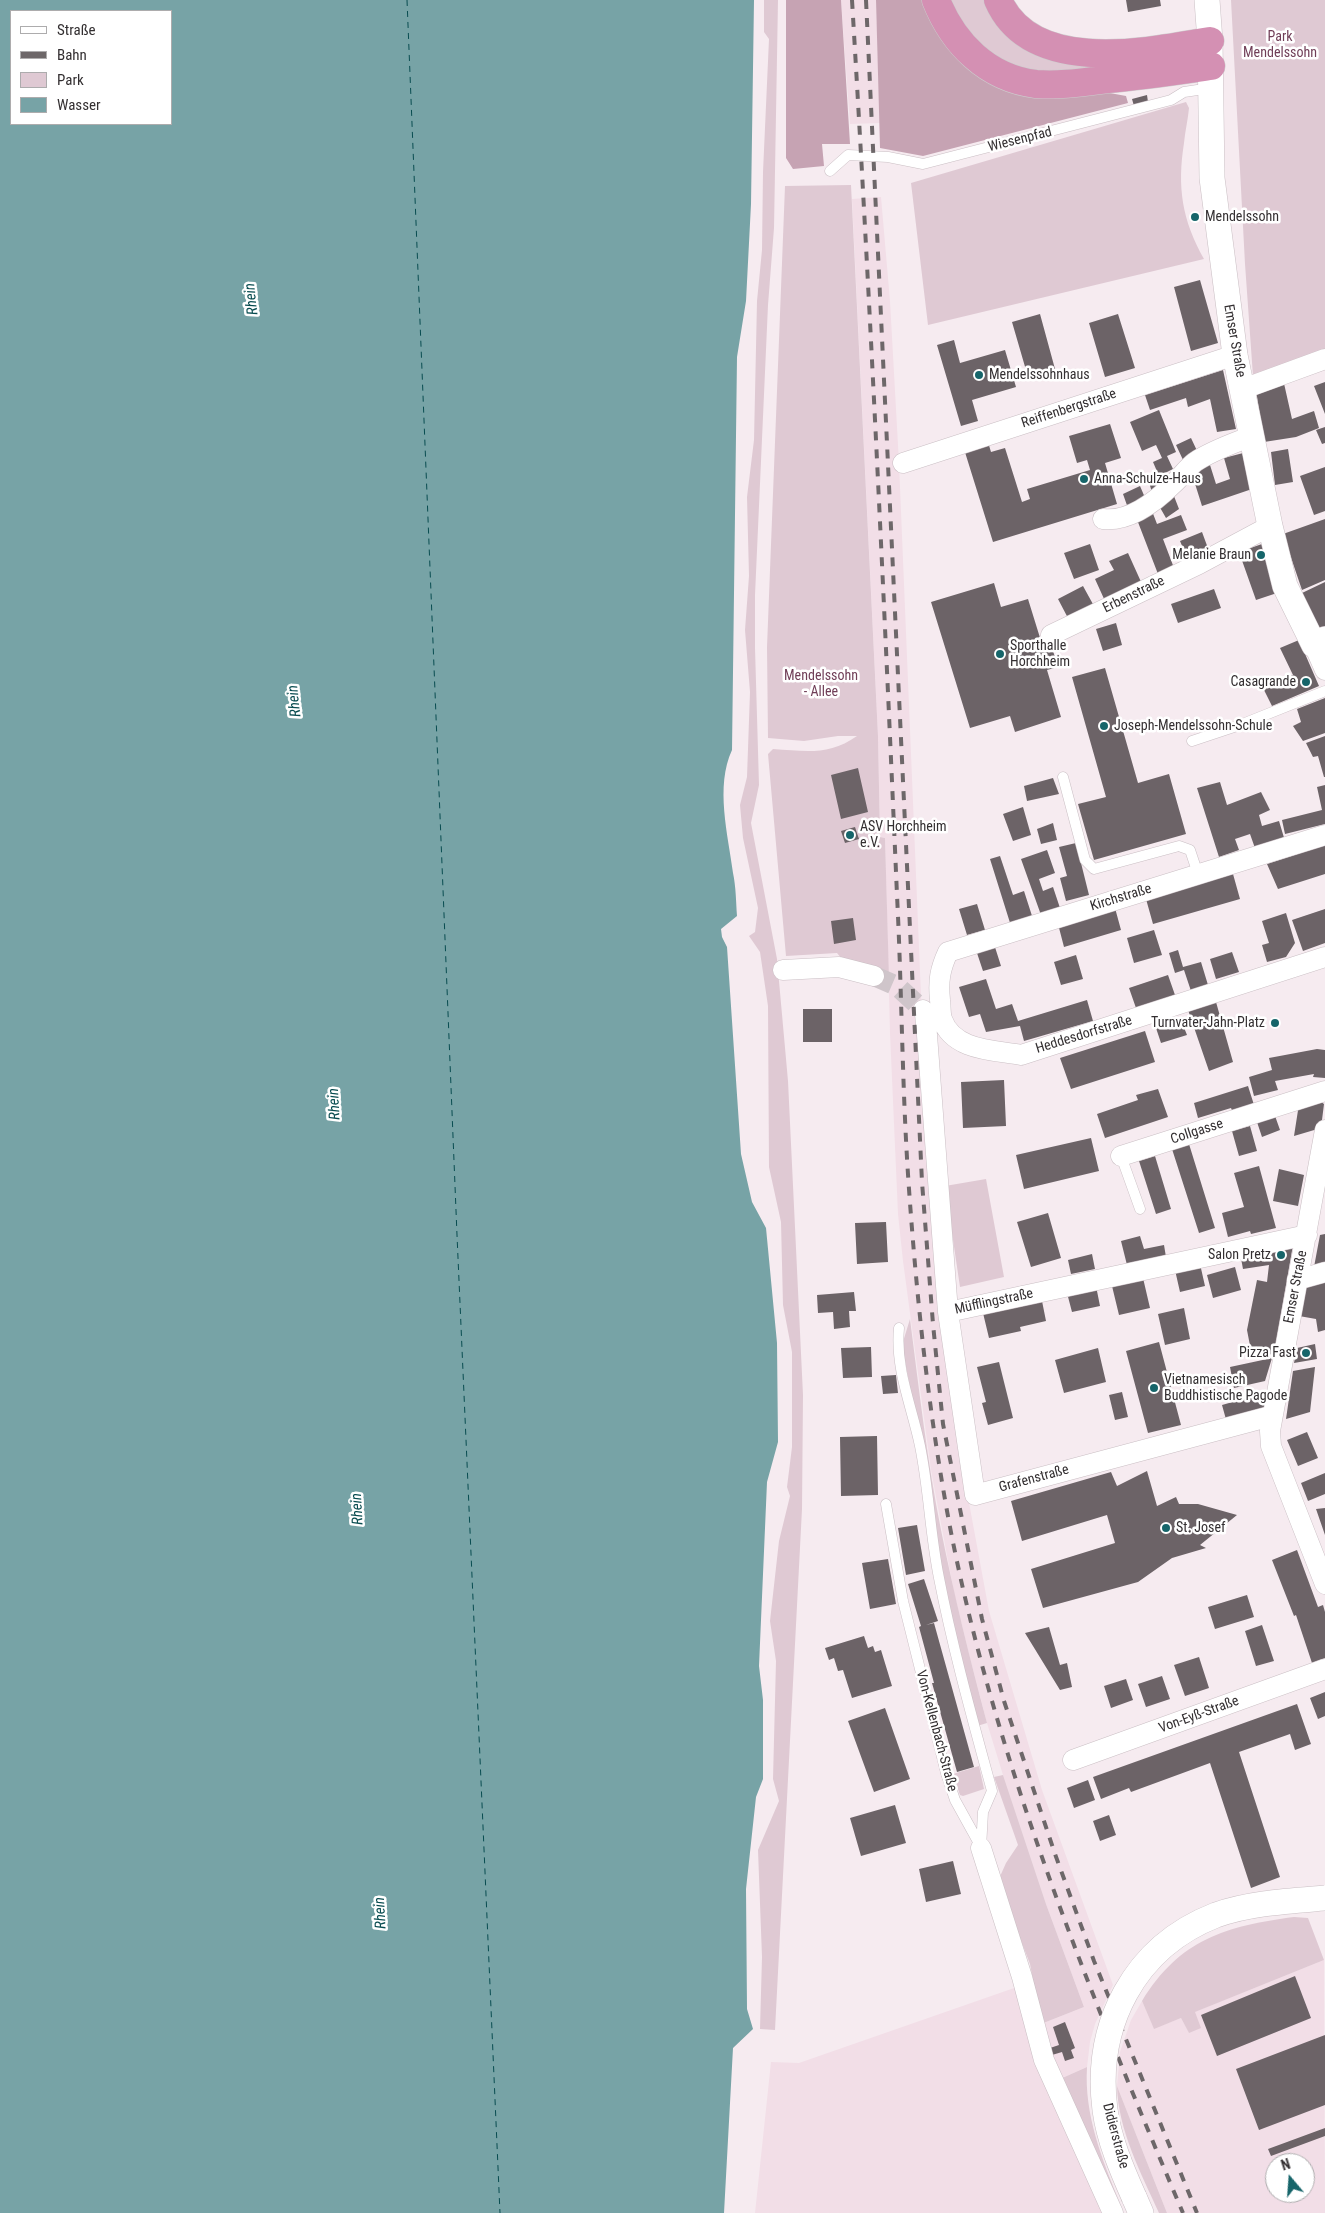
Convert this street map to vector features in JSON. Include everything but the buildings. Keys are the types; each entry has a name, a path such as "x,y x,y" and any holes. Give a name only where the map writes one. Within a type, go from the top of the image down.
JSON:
{"highway":[{"path":"936,0 947,25 964,47 984,65 1009,77 1035,84 1062,84 1159,74 1211,65"},
{"path":"998,0 1012,21 1028,35 1049,46 1069,51 1096,53 1157,50 1211,65"}],"street":[{"name":"Emser Straße","path":"1207,0 1211,65 1212,178 1235,355 1270,526 1285,586 1319,642 1325,670"},
{"name":"Reiffenbergstraße","path":"903,463 1235,355"},
{"path":"1243,389 1325,359"},
{"path":"1103,519 1116,520 1137,512 1174,484 1193,464 1209,453 1252,436"},
{"name":"Erbenstraße","path":"1051,635 1199,564 1270,526"},
{"name":"Kirchstraße","path":"938,983 940,968 948,952 1325,835"},
{"name":"Heddesdorfstraße","path":"938,983 942,1019 948,1030 971,1046 1021,1055 1325,957"},
{"path":"783,970 839,967 874,976"},
{"name":"Müfflingstraße","path":"923,1010 925,1013 927,1035 948,1312 1307,1235"},
{"name":"Collgasse","path":"1121,1156 1325,1091"},
{"name":"Emser Straße","path":"1325,1130 1307,1235 1271,1416 1271,1446 1325,1584"},
{"path":"1297,1280 1325,1272"},
{"name":"Grafenstraße","path":"948,1312 975,1495 1271,1416"},
{"name":"Von-Eyß-Straße","path":"1073,1760 1325,1669"},
{"name":"Von-Kellenbach-Straße","path":"981,1848 1022,1977"},
{"name":"Didierstraße","path":"1138,2205 1116,2152 1106,2113 1103,2086 1104,2054 1117,2008 1130,1985 1144,1964 1164,1944 1192,1926 1217,1915 1273,1903 1325,1898"},
{"name":"Didierstraße","path":"1022,1977 1044,2060 1113,2213"}],"lane":[{"name":"Wiesenpfad","path":"830,171 848,155 888,157 923,164 1165,102 1184,92 1211,65"},
{"path":"1192,741 1240,726 1325,691"},
{"path":"1063,777 1085,860 1094,869 1179,846 1190,850 1198,874"},
{"name":"Collgasse","path":"1121,1156 1140,1209"},
{"path":"899,1328 897,1345 900,1368 920,1446 940,1584 992,1792 983,1812 981,1848"},
{"name":"Von-Kellenbach-Straße","path":"886,1504 903,1601 946,1773 955,1800 981,1848"}],"shaded area":[{"path":"786,0 841,0 850,144 822,144 824,166 793,169 786,158"},
{"path":"841,0 876,0 880,123 850,124"},
{"path":"876,0 925,0 950,46 1099,91 1126,96 1128,103 923,156 880,148"},
{"path":"881,197 890,301 899,463 921,996 958,1443 989,1611 1042,1790 1113,1985 1095,2024 1090,2042 1087,2067 1060,2079 1041,2024 1084,2007 1046,1904 1003,1775 987,1723 954,1593 931,1470 898,1214 890,1033 885,838 880,837 878,736 852,199"},
{"path":"1324,1960 1325,2213 1167,2213 1117,2086 1120,2052 1131,2020 1142,2001 1154,2028 1181,2018 1189,2032 1194,2012"},
{"path":"1017,1987 1103,2213 755,2213 771,2062 799,2063"}],"green space":[{"path":"764,0 778,0 774,228 768,305 755,595 759,785 751,823 777,959 788,1081 803,1395 802,1509 775,2030 760,2029 762,1957 758,1850 779,1801 773,1779 776,1661 770,1621 779,1541 790,1496 787,1487 792,1447 792,1352 783,1305 781,1222 769,1167 768,1006 760,952 749,936 755,932 758,908 743,838 740,805 747,777 750,692 745,630 749,576 747,497 754,440 757,301 762,250 763,172 769,39 764,32"},
{"path":"947,0 988,0 1100,61 1090,73 1017,70 980,49"},
{"name":"Park Mendelssohn","path":"1231,0 1325,0 1325,349 1253,376 1245,264"},
{"path":"1186,102 1189,108 1182,159 1181,189 1186,217 1204,259 928,325 911,183"},
{"name":"Mendelssohn - Allee","path":"851,185 878,736 880,837 885,838 889,978 877,969 842,959 837,953 786,956 768,754 773,749 816,751 837,747 857,736 838,736 804,741 768,738 767,647 785,186"},
{"path":"986,1179 1004,1277 960,1287 945,1186"},
{"path":"910,1319 927,1451 936,1504 951,1579 987,1723 977,1726 943,1578 922,1432 912,1398 902,1345"},
{"path":"979,1766 984,1789 963,1796 960,1795 953,1774"},
{"path":"1003,1775 1046,1904 1084,2007 1041,2024 1030,1964 998,1881 1006,1863 1018,1845 994,1777"},
{"path":"1294,1917 1308,1918 1324,1960 1195,2012 1201,2028 1189,2033 1181,2018 1154,2029 1142,2001 1172,1963 1207,1939 1226,1931 1247,1925"},
{"path":"1087,2067 1088,2102 1091,2120 1120,2203 1060,2079"},
{"path":"1117,2086 1167,2213 1159,2213 1138,2167 1121,2119"}],"water":[{"name":"Rhein","path":"0,0 754,0 751,204 746,301 737,357 732,750 724,779 724,811 735,884 737,916 721,929 722,937 727,947 741,1154 752,1202 766,1228 777,1343 778,1442 767,1482 759,1666 763,1700 763,1779 756,1797 746,1889 747,2009 753,2029 733,2048 724,2213 0,2213"}],"ferry route":[{"path":"407,0 457,1235 500,2213"}],"tunnel":[{"path":"874,976 897,986 923,1010"}],"railway":[{"path":"852,0 882,559 907,1153 920,1316 936,1443 950,1527 969,1615 992,1702 1019,1789 1048,1876 1080,1961 1183,2213"},
{"path":"866,0 922,1182 943,1424 982,1619 1004,1701 1055,1854 1094,1961 1197,2213"}],"place":[{"name":"Mendelssohn","path":"1195,217"},
{"name":"Mendelssohnhaus","path":"979,375"},
{"name":"Anna-Schulze-Haus","path":"1084,479"},
{"name":"Melanie Braun","path":"1261,555"},
{"name":"Sporthalle Horchheim","path":"1000,654"},
{"name":"Casagrande","path":"1306,682"},
{"name":"Joseph-Mendelssohn-Schule","path":"1104,726"},
{"name":"ASV Horchheim e.V.","path":"850,835"},
{"name":"Turnvater-Jahn-Platz","path":"1275,1023"},
{"name":"Salon Pretz","path":"1281,1255"},
{"name":"Pizza Fast","path":"1306,1353"},
{"name":"Vietnamesisch Buddhistische Pagode","path":"1154,1388"},
{"name":"St. Josef","path":"1166,1528"}]}
